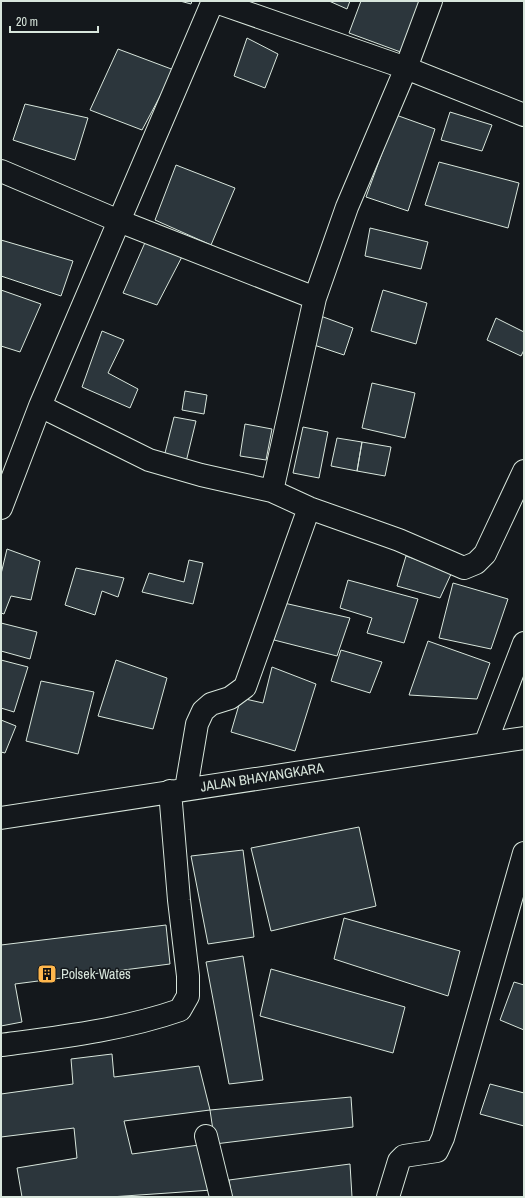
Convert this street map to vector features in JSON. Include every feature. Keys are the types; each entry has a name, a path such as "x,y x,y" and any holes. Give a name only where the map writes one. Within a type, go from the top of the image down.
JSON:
{"street":[{"path":"1,508 40,406 213,1 406,68 524,115"},
{"path":"272,491 315,298 347,207 406,68 430,1"},
{"path":"1,171 119,221 315,298"},
{"path":"40,406 148,460 201,475 272,491 309,508 399,540 464,568 476,563 485,554 524,471"},
{"path":"1,1045 53,1038 149,1021 180,1010 188,996 188,976 179,900 178,790 197,724 203,712 211,704 230,698 245,687 309,508"},
{"path":"486,742 524,643"},
{"name":"JALAN BHAYANGKARA","path":"1,818 486,742 524,738"},
{"path":"388,1197 399,1161 404,1156 437,1152 443,1138 524,853"},
{"path":"206,1136 221,1197"}],"building":[{"path":"180,1 192,1 191,4"},
{"path":"329,1 350,1 347,9"},
{"path":"361,1 428,1 406,54 349,33"},
{"path":"247,38 278,54 265,88 234,76"},
{"path":"118,49 174,70 142,130 90,110"},
{"path":"25,104 88,118 75,160 13,140"},
{"path":"450,112 492,125 482,151 441,140"},
{"path":"396,115 435,129 408,211 366,197"},
{"path":"439,162 519,183 508,228 425,205"},
{"path":"176,165 235,188 211,245 155,220"},
{"path":"370,228 428,242 421,269 365,256"},
{"path":"147,238 185,251 157,305 123,293"},
{"path":"1,240 73,261 61,296 1,276"},
{"path":"1,290 41,304 20,352 1,346"},
{"path":"383,290 427,303 416,344 371,331"},
{"path":"318,315 353,328 344,355 308,343"},
{"path":"496,318 524,332 524,350 521,356 487,340"},
{"path":"102,331 124,340 108,373 138,389 130,408 82,387"},
{"path":"372,383 415,393 405,438 362,428"},
{"path":"185,391 207,395 204,414 182,410"},
{"path":"174,417 196,421 186,462 164,457"},
{"path":"245,424 272,429 266,460 240,456"},
{"path":"303,427 328,432 319,478 293,473"},
{"path":"337,438 362,442 357,471 331,466"},
{"path":"362,442 391,447 385,476 357,471"},
{"path":"7,549 40,561 31,600 11,596 4,614 1,613 1,574"},
{"path":"406,556 452,572 440,598 397,586"},
{"path":"189,560 203,563 193,604 142,592 149,573 184,582"},
{"path":"76,568 124,578 118,597 102,591 95,615 65,605"},
{"path":"348,580 418,599 404,643 367,633 372,618 340,608"},
{"path":"453,583 508,599 491,649 439,638"},
{"path":"284,603 350,618 337,656 274,640"},
{"path":"1,623 37,632 30,659 1,651"},
{"path":"428,641 490,663 477,699 409,695"},
{"path":"341,650 382,662 370,693 331,681"},
{"path":"1,660 28,667 14,712 1,708"},
{"path":"116,660 167,678 153,729 98,716"},
{"path":"272,667 316,684 295,751 231,732 241,698 263,703"},
{"path":"41,681 94,692 78,754 26,741"},
{"path":"1,720 16,726 5,753 1,752"},
{"path":"359,827 376,906 271,931 251,848"},
{"path":"243,850 254,937 208,944 191,856"},
{"path":"344,918 460,951 448,996 334,959"},
{"name":"Polsek Wates","path":"166,925 170,964 15,984 22,1022 1,1026 1,945"},
{"path":"243,956 263,1080 229,1084 206,962"},
{"path":"271,969 405,1007 393,1053 260,1016"},
{"path":"514,982 524,985 524,1030 500,1020"},
{"path":"112,1054 114,1077 199,1066 210,1110 124,1121 132,1154 199,1145 212,1190 110,1197 22,1197 17,1168 77,1158 74,1128 1,1137 1,1094 73,1084 71,1059"},
{"path":"490,1084 524,1093 524,1126 480,1114"},
{"path":"351,1097 353,1127 215,1144 210,1110"},
{"path":"350,1164 352,1197 232,1197 229,1180"}],"place":[{"name":"Polsek Wates","path":"47,974"}]}
